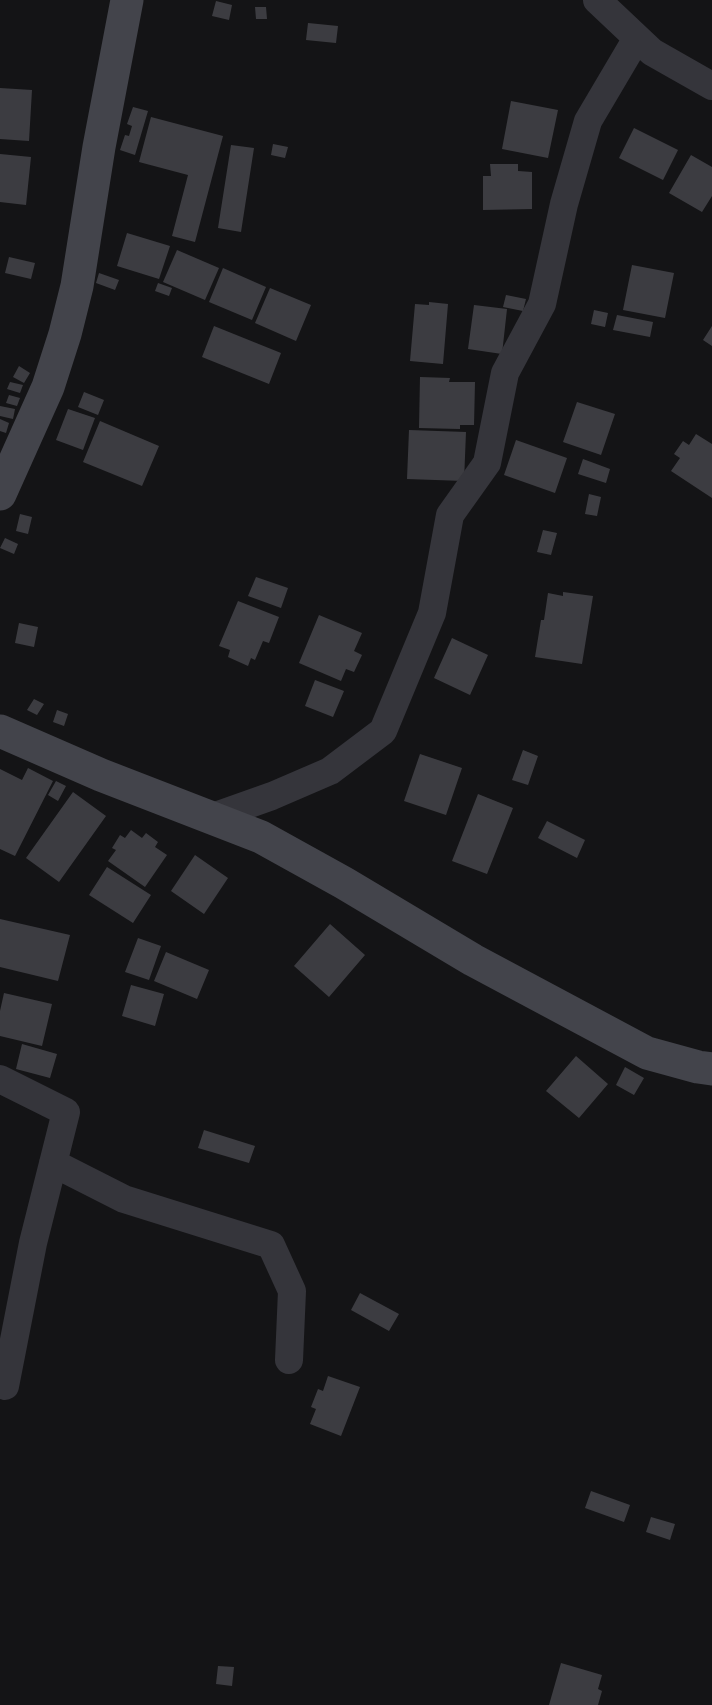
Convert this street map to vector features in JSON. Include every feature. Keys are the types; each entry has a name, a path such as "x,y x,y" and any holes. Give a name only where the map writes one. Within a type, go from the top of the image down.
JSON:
{"street":[{"path":"0,494 48,387 65,334 77,285 99,147 127,0"},
{"path":"597,0 652,52 712,86"},
{"path":"210,818 273,796 330,771 383,731 432,613 450,515 487,463 505,372 542,304 564,204 588,121 637,38"},
{"path":"0,731 101,775 261,837 344,883 473,960 647,1053 712,1069"},
{"path":"0,1079 66,1112 33,1243 5,1386"},
{"path":"53,1163 124,1199 271,1245 292,1292 289,1360"}],"building":[{"path":"216,1 232,5 229,20 212,16"},
{"path":"255,7 266,7 267,19 256,19"},
{"path":"308,23 338,26 336,43 306,40"},
{"path":"0,88 32,90 29,141 0,139"},
{"path":"511,101 558,110 548,158 502,149"},
{"path":"133,107 148,111 135,155 120,150 125,135 129,136 132,126 127,124"},
{"path":"151,117 223,136 195,242 172,236 188,175 139,162"},
{"path":"634,128 678,150 663,180 619,158"},
{"path":"273,144 288,147 285,158 271,155"},
{"path":"231,145 254,148 241,232 218,228"},
{"path":"0,154 31,157 26,205 0,202"},
{"path":"691,155 712,167 712,196 702,212 669,193"},
{"path":"490,164 518,164 518,171 532,172 532,209 483,210 483,176 491,176"},
{"path":"127,233 170,246 159,279 117,266"},
{"path":"177,250 219,268 205,300 163,282"},
{"path":"9,257 35,263 31,279 5,273"},
{"path":"632,265 674,273 665,318 623,310"},
{"path":"223,268 266,287 252,320 209,302"},
{"path":"99,273 119,280 115,290 96,283"},
{"path":"158,283 172,288 169,296 155,291"},
{"path":"270,288 311,305 296,341 255,323"},
{"path":"506,295 526,299 523,311 503,307"},
{"path":"429,302 448,304 443,364 410,361 415,304 429,305"},
{"path":"474,305 507,309 502,354 468,349"},
{"path":"594,310 608,313 605,327 591,324"},
{"path":"617,315 653,322 650,337 613,330"},
{"path":"214,326 281,353 269,384 202,357"},
{"path":"712,326 712,346 703,340"},
{"path":"19,366 30,373 24,383 13,377"},
{"path":"420,377 450,378 449,382 475,382 474,425 460,425 460,429 419,428"},
{"path":"10,382 23,385 20,393 7,389"},
{"path":"84,392 104,400 98,415 78,407"},
{"path":"9,395 20,398 17,406 6,403"},
{"path":"577,402 615,414 601,455 563,442"},
{"path":"0,406 15,409 13,419 0,416"},
{"path":"68,409 95,418 83,450 56,440"},
{"path":"0,419 9,423 6,433 0,431"},
{"path":"100,421 159,446 142,486 83,462"},
{"path":"409,430 466,432 464,481 407,479"},
{"path":"696,434 712,444 712,498 671,471 680,458 674,454 683,441 689,445"},
{"path":"516,440 567,458 555,493 504,475"},
{"path":"583,459 610,469 606,483 578,474"},
{"path":"589,494 601,497 597,516 585,514"},
{"path":"20,514 32,517 28,534 16,531"},
{"path":"543,530 557,533 551,555 537,552"},
{"path":"5,538 18,544 14,554 0,548"},
{"path":"256,577 288,588 281,608 248,596"},
{"path":"563,592 593,596 582,664 535,657 548,593 563,596"},
{"path":"238,601 279,617 269,643 263,641 255,660 251,658 248,666 228,657 230,650 219,646"},
{"path":"319,615 362,633 354,651 362,655 354,672 346,669 341,681 299,663"},
{"path":"19,623 38,627 34,647 15,643"},
{"path":"452,638 488,655 470,695 434,678"},
{"path":"315,680 344,691 333,717 305,706"},
{"path":"34,699 44,704 37,715 27,710"},
{"path":"57,710 68,714 64,726 53,722"},
{"path":"523,750 538,756 528,785 512,780"},
{"path":"420,754 462,768 446,815 404,801"},
{"path":"28,768 53,781 15,856 0,849 0,769 22,780"},
{"path":"56,781 66,786 58,801 48,795"},
{"path":"73,792 106,816 59,882 26,858"},
{"path":"478,794 513,808 487,874 452,861"},
{"path":"547,821 585,840 577,858 538,838"},
{"path":"131,830 142,838 146,833 158,842 155,847 167,855 145,887 108,861 116,850 112,848 120,835 125,838"},
{"path":"195,855 228,878 204,914 171,891"},
{"path":"107,867 151,895 133,923 89,895"},
{"path":"0,919 70,935 58,981 0,967"},
{"path":"330,924 365,955 329,997 294,966"},
{"path":"138,938 161,946 149,980 125,972"},
{"path":"166,952 209,970 197,999 154,981"},
{"path":"131,985 164,994 155,1026 122,1016"},
{"path":"4,993 52,1004 42,1046 0,1036 0,1011"},
{"path":"22,1044 57,1054 50,1078 16,1069"},
{"path":"576,1056 608,1084 579,1118 546,1091"},
{"path":"625,1067 644,1078 634,1095 616,1085"},
{"path":"204,1130 255,1146 249,1163 198,1148"},
{"path":"360,1293 399,1314 389,1331 351,1310"},
{"path":"328,1376 360,1387 341,1436 310,1424 316,1409 311,1407 318,1389 323,1391"},
{"path":"591,1491 630,1505 624,1522 585,1508"},
{"path":"651,1517 675,1524 670,1540 646,1532"},
{"path":"561,1663 602,1675 598,1689 602,1691 598,1705 549,1705"},
{"path":"218,1666 234,1667 232,1686 216,1684"}]}
